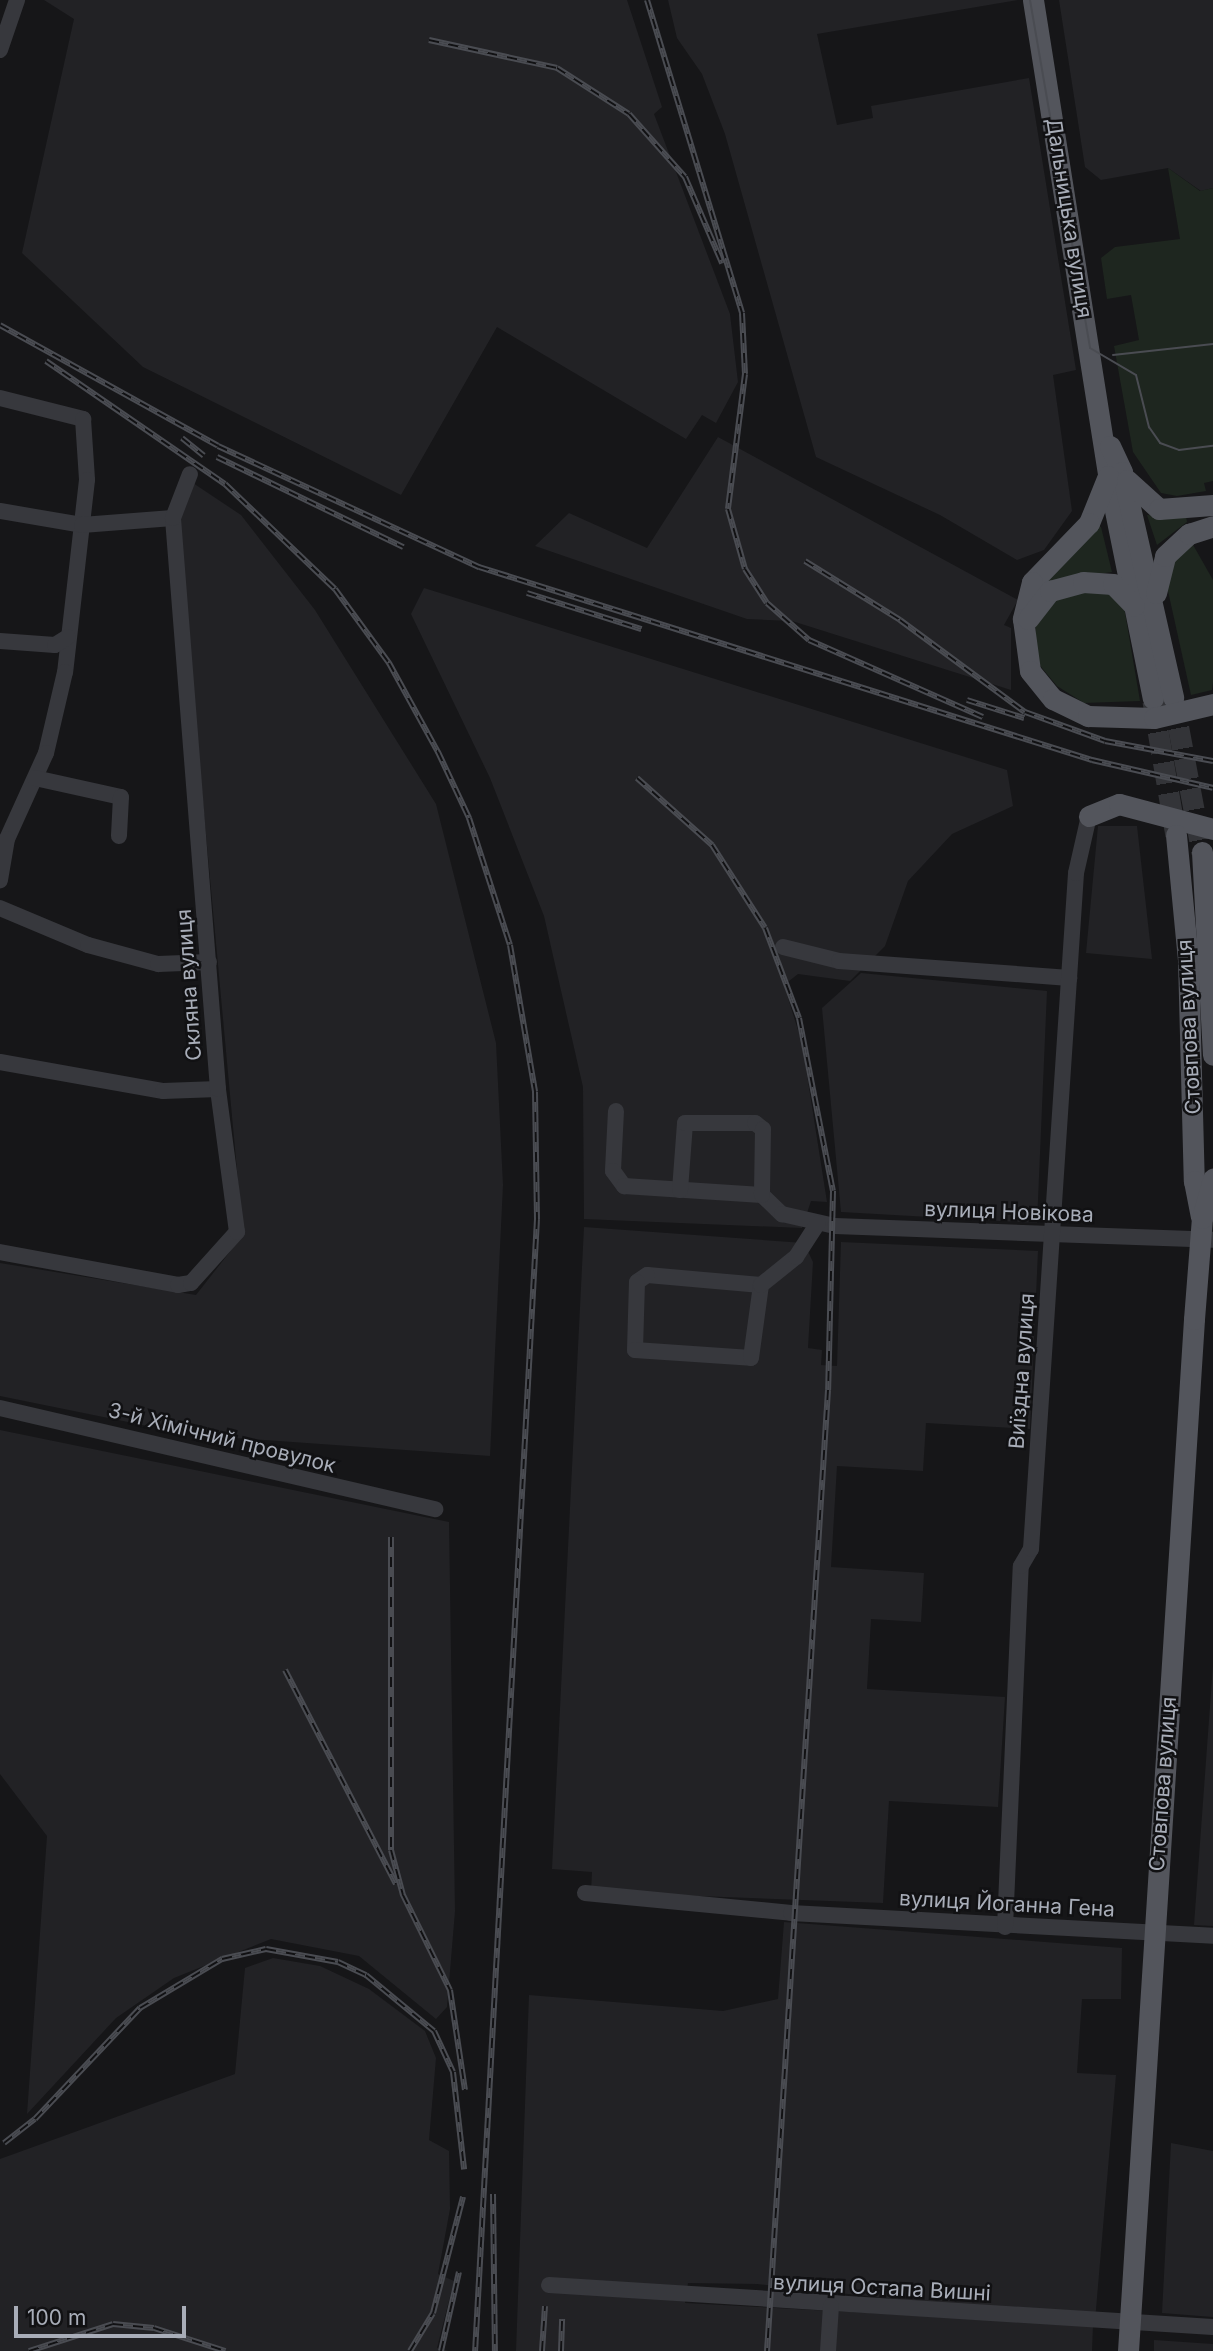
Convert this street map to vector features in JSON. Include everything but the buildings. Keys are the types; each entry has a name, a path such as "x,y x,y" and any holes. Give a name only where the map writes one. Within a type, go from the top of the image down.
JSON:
{"main road":[{"name":"Дальницька вулиця","path":"1033,0 1105,435 1146,611 1163,698"},
{"path":"1213,505 1158,509 1115,474 1089,523 1036,575 1023,630 1035,681 1074,712 1134,719 1213,704"},
{"path":"1023,630 1042,596 1083,582 1113,584 1146,611 1165,556 1189,534 1213,526"},
{"path":"1089,816 1119,804 1213,829"},
{"name":"Стовпова вулиця","path":"1128,2351 1153,1932 1207,1240 1194,1181 1188,959 1176,835"},
{"name":"Стовпова вулиця","path":"1202,852 1213,1055"},
{"name":"Стовпова вулиця","path":"1202,1218 1213,1179"}],"street":[{"path":"0,50 17,0"},
{"path":"0,398 83,419 82,525 77,611 68,637 36,778 7,839 0,880"},
{"name":"Скляна вулиця","path":"0,1252 191,1283 237,1232 218,1089 173,518 190,474"},
{"path":"0,511 82,525 173,518"},
{"path":"0,630 0,641 55,645 68,637"},
{"path":"36,778 121,797 118,836"},
{"name":"Виїздна вулиця","path":"1005,1927 1021,1566 1031,1549 1076,873 1089,816"},
{"path":"0,908 77,941 158,964 209,962"},
{"path":"783,947 839,961 1069,978"},
{"path":"0,1062 163,1091 218,1089"},
{"path":"616,1111 617,1179 624,1186 680,1190 762,1195 763,1129 755,1123 685,1123 680,1190"},
{"name":"вулиця Новікова","path":"762,1195 782,1214 814,1229 1207,1240"},
{"path":"761,1285 755,1352 746,1361 635,1350 637,1282 647,1275 761,1285 780,1273 814,1229"},
{"name":"3-й Хімічний провулок","path":"0,1408 435,1509"},
{"name":"вулиця Йоганна Гена","path":"585,1894 795,1913 1005,1927 1213,1936"},
{"name":"вулиця Остапа Вишні","path":"549,2285 831,2306 1213,2327"},
{"path":"828,2351 831,2306"}],"shaded area":[{"path":"44,0 627,0 662,107 654,114 730,314 738,382 716,423 702,415 686,439 497,327 401,495 143,367 22,253 74,19"},
{"path":"668,0 1018,0 817,34 837,125 873,118 871,106 1029,78 1076,370 1053,375 1072,511 1044,550 1017,560 940,515 816,457 725,134 702,74 677,38"},
{"path":"1059,0 1213,0 1213,188 1201,191 1168,168 1101,180 1085,167"},
{"path":"1168,168 1200,191 1213,188 1213,481 1204,483 1206,491 1177,496 1161,493 1133,452 1114,346 1139,340 1131,295 1107,299 1101,258 1115,247 1180,239"},
{"path":"718,437 1018,600 1004,625 1011,628 1011,690 792,621 747,619 535,546 569,513 647,548"},
{"path":"190,481 241,515 315,610 436,804 496,1043 503,1185 490,1456 192,1435 0,1396 0,1263 196,1295 243,1235 177,521"},
{"path":"1147,515 1186,516 1187,522 1157,545"},
{"path":"1098,527 1101,527 1112,572 1044,582"},
{"path":"1192,543 1213,580 1213,682 1212,690 1191,695 1166,582 1173,560"},
{"path":"424,588 1007,770 1013,806 952,834 908,881 885,946 850,981 798,974 784,985 802,1043 827,1202 811,1201 802,1228 584,1219 583,1087 544,916 490,778 411,614"},
{"path":"1104,589 1123,601 1140,701 1084,703 1057,686 1037,662 1035,618 1055,594"},
{"path":"1098,826 1137,826 1152,959 1086,953"},
{"path":"861,973 1047,991 1037,1223 841,1212 822,1008"},
{"path":"584,1227 804,1243 813,1262 808,1348 822,1350 821,1365 837,1366 841,1242 1038,1251 1030,1429 926,1423 923,1471 837,1466 831,1567 924,1573 921,1622 871,1619 867,1689 1005,1697 998,1807 889,1801 883,1903 591,1892 592,1872 552,1869"},
{"path":"0,1430 449,1522 455,1911 447,2007 436,2019 359,1956 271,1939 174,1978 116,2018 27,2114 47,1836 0,1774"},
{"path":"1213,1665 1213,1926 1194,1925"},
{"path":"784,1922 1122,1948 1121,1999 1082,1999 1077,2073 1116,2075 1095,2321 757,2284 688,2283 685,2303 1093,2325 1092,2351 516,2351 529,1995 723,2011 778,1999"},
{"path":"273,1958 320,1966 369,1989 425,2031 436,2058 429,2140 449,2151 450,2209 438,2274 454,2281 437,2348 448,2351 0,2351 0,2159 235,2074 245,1968"},
{"path":"1171,2143 1213,2151 1213,2317 1162,2313"},
{"path":"1154,2340 1213,2344 1213,2351 1154,2351"}],"tunnel":[{"path":"1173,697 1202,852"},
{"path":"1153,701 1176,835"}],"tram line":[{"path":"1030,0 1090,348 1136,375 1149,427 1160,443 1179,450 1213,446"},
{"path":"1113,355 1213,344"}],"railway":[{"path":"647,0 742,313 745,374 728,509 745,569 767,603 809,640 983,717"},
{"path":"429,40 557,68 629,114 685,177 722,263"},
{"path":"0,325 218,446 479,567 1092,760 1213,788"},
{"path":"46,361 225,484 335,589 389,663 438,752 469,818 510,945 535,1092 537,1219 475,2351"},
{"path":"182,438 204,456"},
{"path":"217,457 403,547"},
{"path":"805,561 900,620 1025,712 1105,741 1213,761"},
{"path":"527,593 641,629"},
{"path":"967,700 1024,718"},
{"path":"637,778 712,845 765,928 799,1018 833,1191 828,1390 767,2351"},
{"path":"391,1537 391,1850 403,1895 450,1990 465,2090"},
{"path":"285,1670 396,1884"},
{"path":"4,2143 35,2119 140,2008 222,1959 266,1949 338,1962 366,1975 434,2031 453,2072 464,2169"},
{"path":"493,2194 495,2351"},
{"path":"410,2351 433,2313 463,2197"},
{"path":"441,2351 459,2272"},
{"path":"542,2351 545,2306"},
{"path":"561,2351 562,2319"},
{"path":"29,2351 113,2324 154,2328 225,2351"}]}
